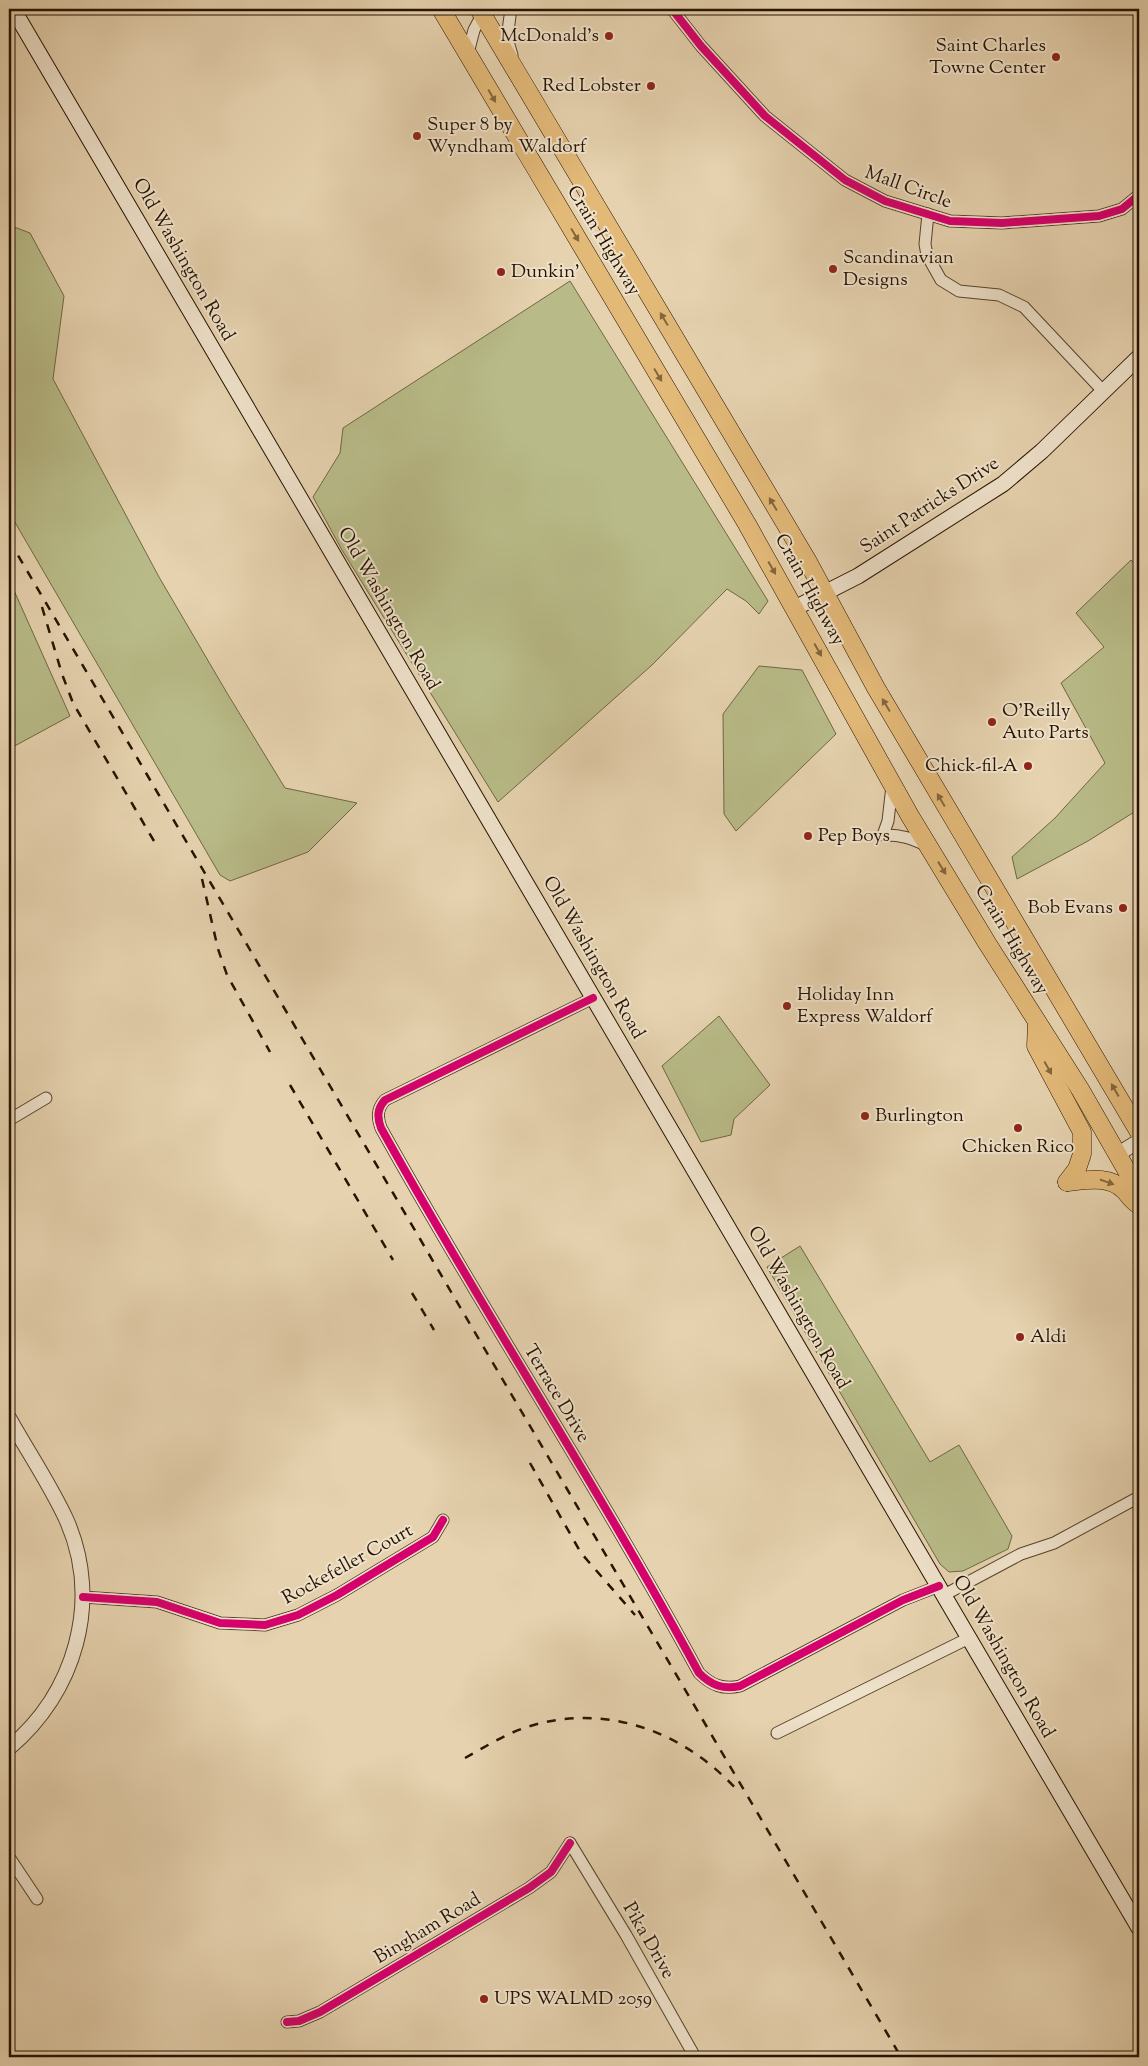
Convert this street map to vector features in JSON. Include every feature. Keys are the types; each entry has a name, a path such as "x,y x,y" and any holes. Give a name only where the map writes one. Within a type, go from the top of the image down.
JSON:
{"highway":[{"name":"Crain Highway","path":"442,9 795,608 892,784 1118,1154 1139,1192"},
{"name":"Crain Highway","path":"482,10 825,591 876,688 1139,1132"},
{"path":"1037,1022 1036,1046 1082,1132 1082,1154 1076,1169 1067,1182 1098,1179 1109,1181 1125,1191 1130,1199 1139,1205"}],"main road":[{"name":"Old Washington Road","path":"13,9 1139,1928"},
{"name":"Saint Patricks Drive","path":"795,608 825,591 858,576 1003,484 1042,451 1139,357"}],"street":[{"path":"511,9 507,38 518,73"},
{"name":"Mall Circle","path":"672,9 701,46 764,116 815,158 865,192 928,214 964,223 1099,216 1122,209 1139,195"},
{"path":"468,54 482,10"},
{"path":"928,214 925,244 927,255 941,280 959,291 999,295 1024,306 1103,391"},
{"path":"892,784 888,821 883,835 896,834 912,838 929,846"},
{"name":"Terrace Drive","path":"593,998 385,1100 380,1105 378,1118 381,1128 439,1232 480,1296 699,1673 708,1681 726,1689 740,1686 903,1600 941,1591"},
{"path":"9,1120 46,1098"},
{"path":"1118,1154 1139,1141"},
{"path":"9,1418 66,1521 78,1559 84,1597 80,1630 63,1679 34,1724 9,1748"},
{"path":"941,1591 1021,1554 1054,1543 1139,1496"},
{"name":"Rockefeller Court","path":"84,1597 137,1599 157,1602 220,1623 265,1624 298,1615 337,1595 433,1537 443,1520"},
{"path":"777,1733 969,1638"},
{"name":"Bingham Road","path":"287,2022 299,2021 320,2012 529,1888 552,1872 570,1843"},
{"name":"Pika Drive","path":"570,1843 626,1935 694,2057"},
{"path":"9,1858 37,1899"}],"green space":[{"path":"9,225 30,233 64,296 53,379 159,577 227,693 285,788 357,803 308,852 230,881 220,875 9,512"},
{"path":"570,281 768,601 759,614 746,601 727,589 652,665 498,802 342,550 313,497 340,453 343,428"},
{"path":"1131,560 1139,569 1139,809 1088,841 1017,879 1012,857 1055,818 1105,763 1061,683 1104,647 1076,613"},
{"path":"12,586 70,716 9,749 9,587"},
{"path":"759,666 802,670 836,734 736,831 724,814 723,714"},
{"path":"719,1016 770,1085 734,1119 731,1135 701,1142 662,1066"},
{"path":"800,1246 930,1462 959,1445 1012,1536 1008,1549 963,1571 949,1572 940,1564 767,1267"}],"railway":[{"path":"9,540 901,2057"},
{"path":"42,607 62,674 73,703 154,841"},
{"path":"202,879 218,949 227,975 270,1052"},
{"path":"290,1085 393,1260"},
{"path":"412,1293 434,1330"},
{"path":"530,1463 581,1553 635,1615"},
{"path":"465,1758 503,1737 527,1727 556,1720 585,1718 614,1720 641,1727 668,1738 693,1752 717,1770 738,1791"}],"cycle path":[{"path":"672,9 701,46 765,116 845,180 885,201 950,221 1002,223 1099,216 1122,209 1139,195"},
{"path":"593,998 385,1100 379,1110 379,1120 381,1128 420,1197 661,1604 699,1673 708,1681 723,1687 740,1686 903,1600 939,1586"},
{"path":"83,1597 157,1602 220,1623 265,1625 298,1615 337,1595 433,1537 443,1520"},
{"path":"287,2022 299,2021 320,2012 529,1888 551,1872 570,1843"}],"place":[{"name":"McDonald's","path":"609,36"},
{"name":"Saint Charles Towne Center","path":"1056,57"},
{"name":"Red Lobster","path":"651,86"},
{"name":"Super 8 by Wyndham Waldorf","path":"417,136"},
{"name":"Scandinavian Designs","path":"833,269"},
{"name":"Dunkin'","path":"501,272"},
{"name":"O'Reilly Auto Parts","path":"992,722"},
{"name":"Chick-fil-A","path":"1028,766"},
{"name":"Pep Boys","path":"808,836"},
{"name":"Bob Evans","path":"1123,908"},
{"name":"Holiday Inn Express Waldorf","path":"787,1006"},
{"name":"Burlington","path":"865,1116"},
{"name":"Chicken Rico","path":"1018,1128"},
{"name":"Aldi","path":"1020,1337"},
{"name":"UPS WALMD 2059","path":"484,1999"}]}
